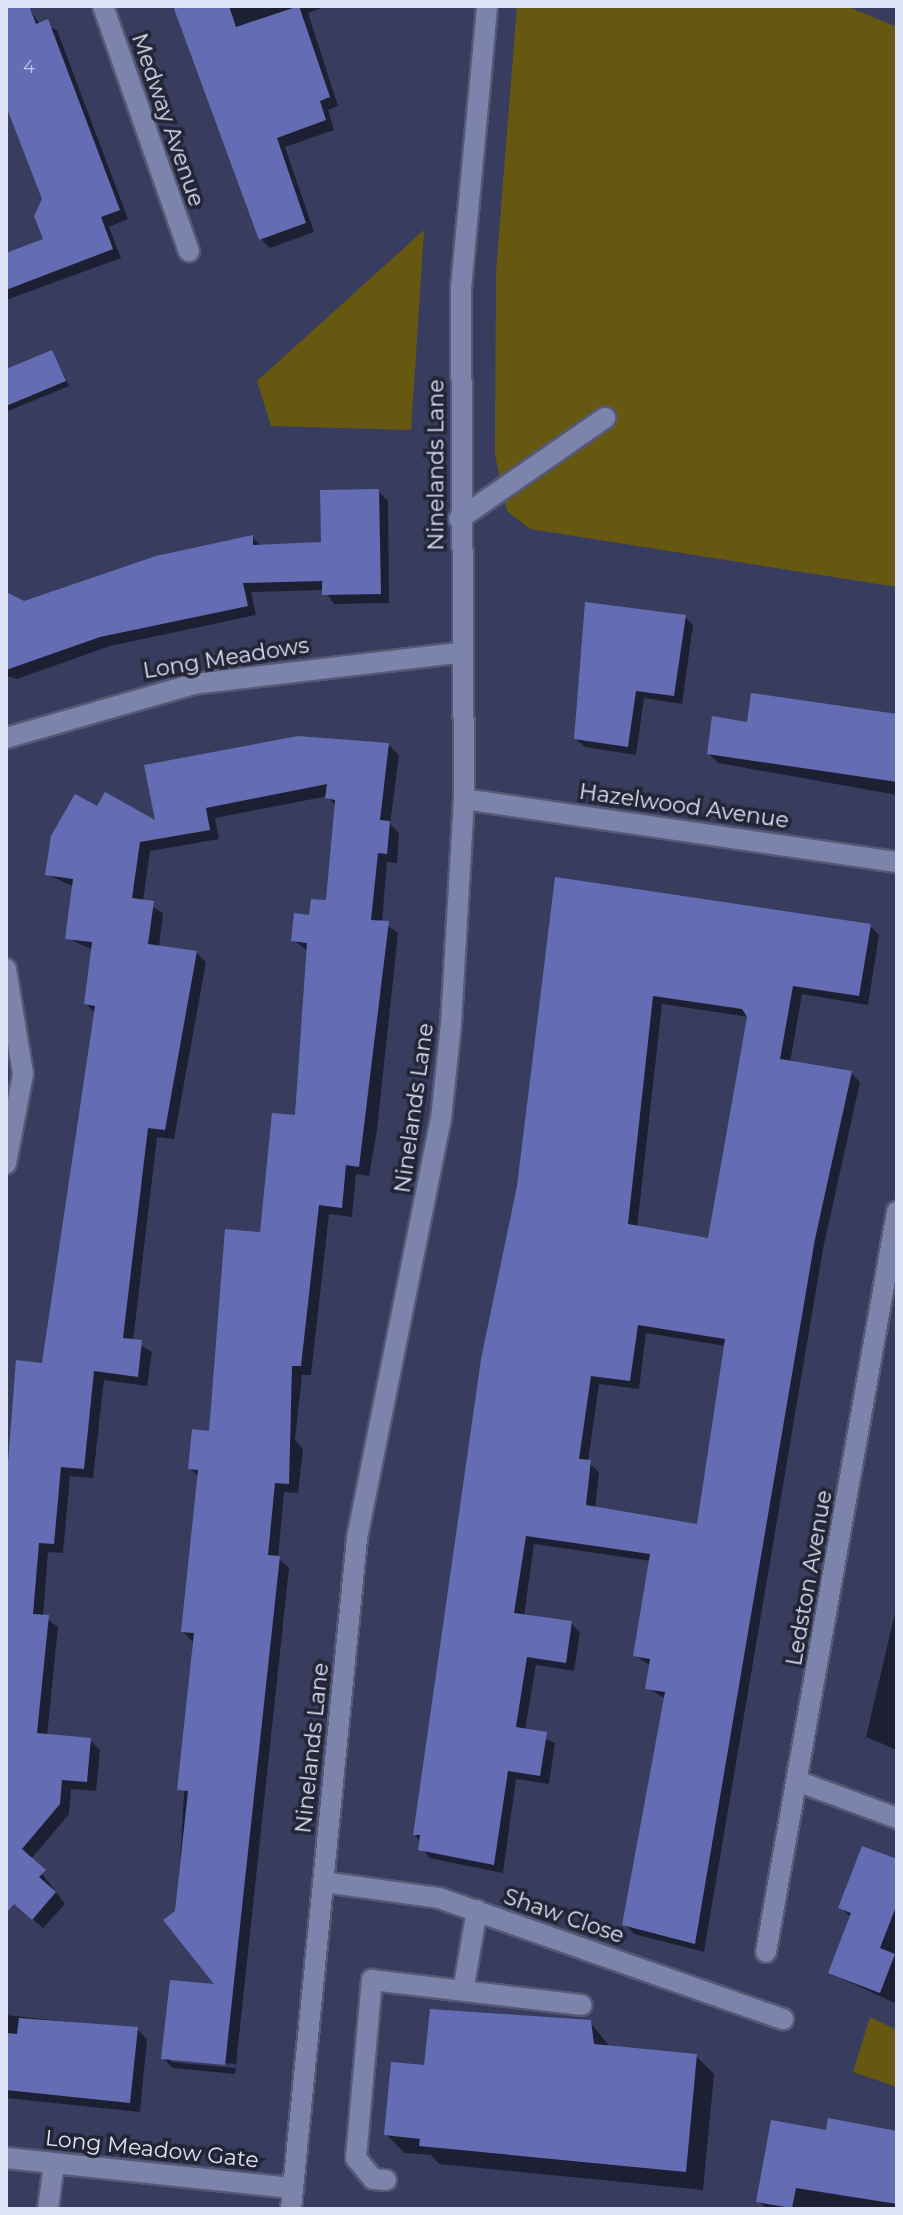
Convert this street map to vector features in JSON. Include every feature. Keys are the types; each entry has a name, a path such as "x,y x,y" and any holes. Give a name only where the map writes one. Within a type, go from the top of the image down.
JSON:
{"street":[{"name":"Medway Avenue","path":"103,6 189,251"},
{"name":"Ninelands Lane","path":"292,2199 357,1538 441,1119 464,799 459,653 461,288 487,6"},
{"path":"459,519 605,418"},
{"name":"Long Meadows","path":"6,738 194,684 459,653"},
{"name":"Hazelwood Avenue","path":"464,799 897,862"},
{"path":"6,969 23,1074 6,1163"},
{"name":"Ledston Avenue","path":"766,1952 897,1212"},
{"path":"797,1781 897,1818"},
{"name":"Shaw Close","path":"323,1882 439,1898 783,2019"},
{"path":"463,1991 477,1910"},
{"path":"386,2180 373,2179 356,2158 372,1980 582,2005"},
{"name":"Long Meadow Gate","path":"6,2158 292,2199"},
{"path":"48,2209 54,2163"}],"shaded area":[{"path":"517,6 846,6 897,27 897,587 530,529 507,511 495,455 496,272"},
{"path":"424,230 411,430 271,426 257,381"},
{"path":"870,2017 897,2030 897,2087 853,2072"}],"building":[{"path":"6,6 29,6 36,24 48,19 120,210 101,217 113,249 6,290 6,253 43,239 34,216 42,199 6,106"},
{"path":"173,6 229,6 236,27 299,6 330,97 320,101 326,120 277,138 306,223 259,240"},
{"path":"52,350 66,381 6,406 6,369"},
{"path":"379,489 381,594 322,595 322,581 243,583 248,606 100,637 6,670 6,592 24,601 156,556 253,535 253,545 321,542 320,490"},
{"path":"585,602 686,615 674,696 636,691 628,747 574,739"},
{"path":"751,693 897,714 897,782 707,754 712,716 747,722"},
{"path":"298,736 389,743 380,820 390,821 387,854 378,853 371,920 389,921 359,1167 346,1165 342,1208 319,1205 301,1366 292,1366 289,1484 275,1483 268,1555 280,1556 225,2065 161,2059 170,1980 214,1984 163,1920 175,1911 188,1791 177,1790 194,1633 181,1632 198,1470 188,1469 192,1429 209,1431 225,1229 260,1232 272,1113 295,1115 307,943 291,941 294,913 309,915 311,899 326,900 335,800 325,798 327,784 206,808 210,830 140,842 132,898 154,901 148,944 197,951 165,1130 148,1128 123,1338 142,1340 138,1377 94,1371 84,1469 61,1467 54,1544 39,1543 33,1614 49,1615 37,1733 91,1738 87,1782 62,1780 60,1804 22,1849 46,1870 39,1877 56,1892 32,1920 14,1904 6,1913 6,1489 16,1360 42,1363 95,1006 84,1004 92,942 65,939 73,879 45,875 51,836 75,794 97,806 105,792 155,820 144,765"},
{"path":"555,877 871,924 859,996 793,986 780,1059 852,1071 815,1239 695,1944 622,1925 665,1692 645,1689 650,1659 633,1656 650,1554 526,1536 514,1613 572,1621 566,1663 527,1657 516,1727 547,1732 540,1776 508,1771 494,1865 418,1850 420,1835 413,1835 481,1359 517,1186","holes":["653,996 742,1009 747,1017 708,1238 628,1224","638,1325 725,1339 697,1524 586,1505 591,1460 579,1459 591,1376 630,1381"]},
{"path":"862,1846 897,1859 897,1904 880,1948 895,1954 880,1993 828,1973 851,1913 838,1908"},
{"path":"430,2009 591,2020 594,2044 697,2054 686,2172 419,2146 420,2139 384,2135 391,2062 424,2065"},
{"path":"19,2018 138,2027 130,2103 6,2090 6,2033 17,2034"},
{"path":"828,2118 897,2131 897,2204 796,2188 792,2208 756,2202 771,2120 826,2130"}]}
